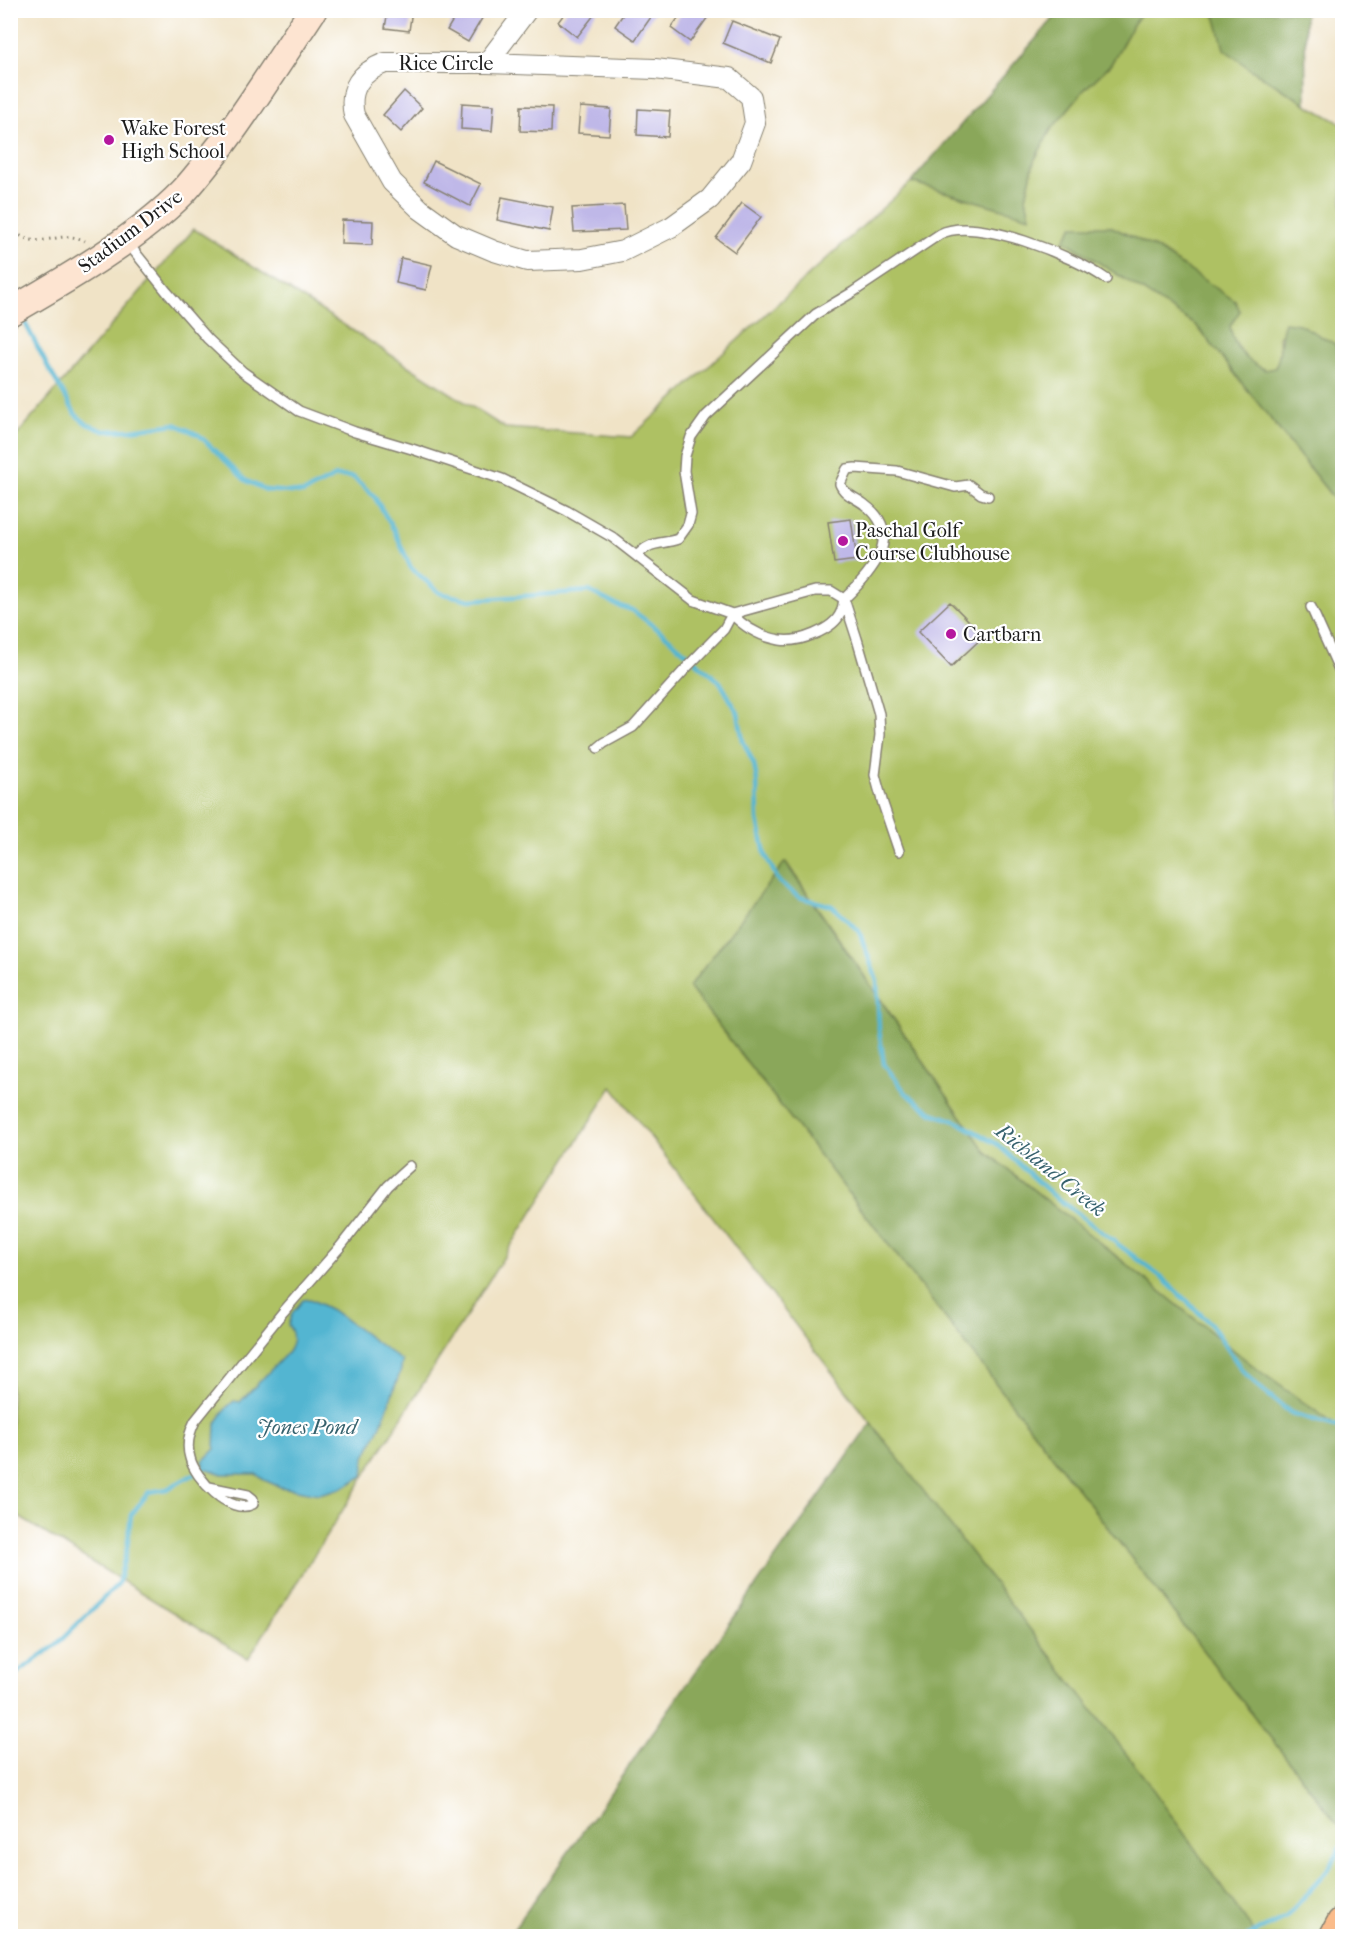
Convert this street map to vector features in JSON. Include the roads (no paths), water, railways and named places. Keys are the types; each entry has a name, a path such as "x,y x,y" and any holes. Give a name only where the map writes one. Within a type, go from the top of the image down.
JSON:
{"main road":[{"path":"1335,1936 1342,1923"}],"street":[{"name":"Stadium Drive","path":"10,312 114,247 155,217 183,192 246,112 313,10"},
{"path":"487,63 527,10"},
{"name":"Rice Circle","path":"385,63 487,63 655,69 729,78 751,97 755,123 741,161 710,199 671,227 623,251 582,259 527,261 494,251 456,235 420,209 392,182 352,109 353,93 360,79 371,69 385,63"}],"lane":[{"path":"637,556 644,548 655,543 678,539 688,525 690,504 684,471 685,456 691,437 711,412 816,314 854,292 940,234 955,228 984,231 1016,239 1068,257 1106,279"},
{"path":"114,247 167,292 208,339 243,372 298,411 355,432 502,479 567,511 612,537 693,600 732,614 743,626 783,641 806,637 822,631 835,622 842,611 844,598 866,578 879,554 885,536 880,519 866,505 842,490 840,484 848,470 855,468 897,471 955,487 969,485 988,496"},
{"path":"598,748 633,727 688,665 724,629 732,614 814,591 831,591 844,598 879,714 880,735 875,774 899,851"},
{"path":"1311,607 1342,676"},
{"path":"209,1487 190,1459 188,1440 195,1422 388,1186 410,1166"}],"water":[{"name":"Jones Pond","path":"310,1299 332,1310 402,1361 401,1370 381,1425 365,1457 363,1476 342,1488 319,1494 280,1487 256,1474 222,1474 205,1468 203,1461 215,1449 216,1423 227,1407 234,1401 240,1402 288,1352 292,1342 288,1325 292,1313 303,1300"}],"waterway":[{"name":"Richland Creek","path":"22,317 76,415 87,424 104,431 175,424 199,435 245,480 266,490 303,493 336,476 353,477 374,496 394,530 411,568 440,593 470,600 589,591 632,610 664,634 720,682 738,713 743,741 754,764 758,820 765,854 779,882 799,897 832,906 859,931 877,981 879,1030 884,1064 906,1093 932,1113 956,1121 997,1144 1053,1195 1160,1276 1211,1324 1242,1370 1291,1413 1342,1428"},
{"path":"10,1678 56,1645 118,1584 127,1548 131,1515 149,1492 167,1489 205,1468"},
{"path":"1247,1936 1286,1917 1328,1870 1342,1846"}],"place":[{"name":"Wake Forest High School","path":"109,140"},
{"name":"Paschal Golf Course Clubhouse","path":"843,541"},
{"name":"Cartbarn","path":"951,634"}]}
